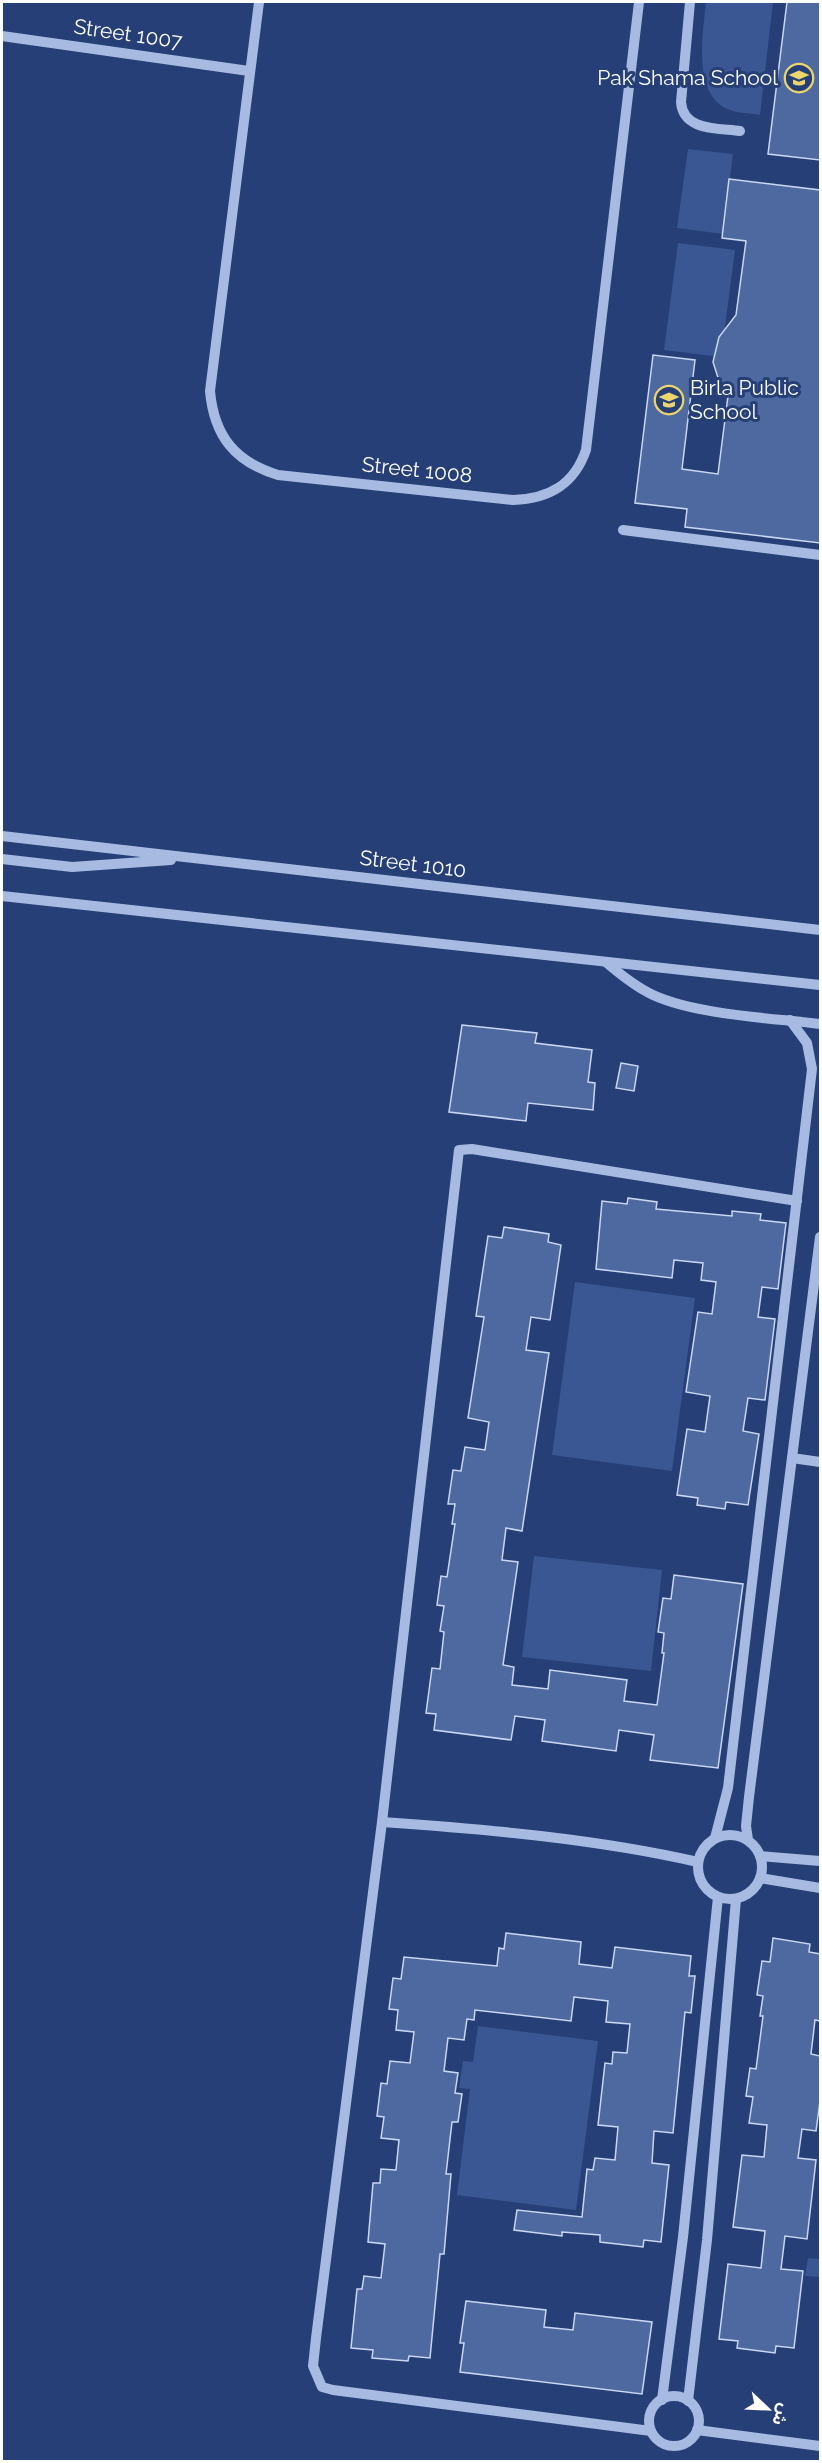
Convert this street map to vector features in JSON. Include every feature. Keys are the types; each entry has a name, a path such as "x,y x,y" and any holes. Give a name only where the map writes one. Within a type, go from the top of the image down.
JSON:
{"street":[{"name":"Street 1008","path":"259,2 210,391 212,408 224,439 234,452 247,462 278,475 513,500 527,500 547,495 565,485 574,475 586,450 639,2"},
{"path":"690,2 681,102 683,113 696,124 740,131"},
{"name":"Street 1007","path":"2,36 249,70"},
{"path":"622,530 820,555"},
{"name":"Street 1010","path":"2,836 820,930"},
{"path":"2,859 72,867 198,859"},
{"path":"2,896 820,985"},
{"path":"607,963 628,980 651,994 677,1004 820,1024"},
{"path":"715,1838 728,1788 797,1201 816,1080 807,1043 790,1020"},
{"path":"651,2431 333,2390 322,2386 313,2366 316,2338 382,1822 459,1150 472,1149 797,1201"},
{"path":"748,1840 748,1804 820,1237"},
{"path":"792,1458 820,1461"},
{"path":"382,1822 444,1826 647,1850 698,1862"},
{"path":"726,1835 748,1840 760,1856 762,1871 750,1892 736,1899 718,1897 710,1893 700,1879 698,1862 707,1844 715,1838 726,1835"},
{"path":"760,1856 820,1861"},
{"path":"760,1878 820,1888"},
{"path":"662,2400 683,2237 718,1897"},
{"path":"688,2401 707,2240 736,1899"},
{"path":"676,2397 688,2401 697,2412 697,2430 687,2443 670,2446 662,2444 651,2431 650,2415 653,2408 662,2400 676,2397"},
{"path":"697,2430 820,2446"}],"shaded area":[{"path":"706,2 773,2 760,115 736,112 723,107 707,87 702,59"},
{"path":"688,149 733,154 723,234 677,228"},
{"path":"678,243 735,250 721,357 664,350"},
{"path":"575,1282 695,1298 672,1471 552,1455"},
{"path":"534,1556 662,1570 651,1671 522,1657"},
{"path":"478,2026 598,2041 576,2210 457,2195 470,2089 459,2088 463,2061 473,2062"},
{"path":"820,2248 820,2277 805,2276 808,2258 819,2259"}],"building":[{"name":"Pak Shama School","path":"787,2 820,2 820,160 768,154"},
{"name":"Birla Public School","path":"729,179 820,190 820,543 685,527 687,509 635,503 653,355 695,360 682,469 718,474 729,388 721,387 713,362 719,337 736,315 746,241 722,238"},
{"path":"462,1025 537,1033 535,1043 592,1050 588,1082 595,1083 593,1110 528,1103 526,1121 449,1112"},
{"path":"621,1063 638,1066 634,1091 616,1088"},
{"path":"628,1198 657,1202 656,1209 732,1216 732,1211 761,1214 760,1220 786,1223 778,1289 762,1287 758,1317 775,1319 765,1400 748,1398 743,1431 759,1434 748,1505 726,1502 725,1509 697,1505 698,1498 677,1495 687,1429 705,1432 710,1396 686,1392 698,1312 712,1314 716,1282 701,1280 703,1263 674,1260 672,1278 596,1269 602,1201 627,1204"},
{"path":"504,1227 549,1234 548,1242 561,1245 550,1320 531,1317 526,1350 549,1353 522,1531 506,1528 502,1560 518,1562 503,1665 514,1667 512,1685 548,1689 550,1670 627,1680 624,1701 657,1705 664,1653 662,1653 664,1633 658,1632 663,1598 671,1599 674,1575 743,1584 718,1768 650,1760 654,1735 619,1730 616,1751 542,1741 545,1720 515,1716 511,1740 434,1730 436,1714 426,1713 432,1668 440,1669 444,1632 440,1631 444,1606 437,1605 441,1576 447,1577 455,1524 452,1524 455,1504 448,1504 453,1470 461,1471 465,1447 485,1450 489,1422 468,1418 484,1317 476,1316 488,1236 502,1238"},
{"path":"506,1933 581,1942 579,1964 612,1968 615,1947 691,1956 689,1976 695,1976 691,2013 685,2012 673,2133 654,2131 652,2163 669,2165 661,2242 644,2240 643,2247 600,2242 600,2235 562,2232 562,2236 514,2230 517,2210 582,2217 587,2169 593,2170 595,2158 615,2160 618,2127 598,2125 605,2063 612,2064 613,2052 627,2053 630,2024 606,2022 608,2001 574,1997 571,2021 475,2010 474,2020 467,2019 464,2040 448,2038 444,2071 458,2073 455,2093 462,2094 458,2122 452,2122 446,2174 451,2174 444,2254 440,2254 430,2358 409,2356 408,2361 372,2358 373,2350 351,2348 357,2289 362,2289 364,2276 381,2278 385,2244 368,2242 373,2183 380,2183 381,2169 396,2170 399,2140 381,2138 384,2117 377,2116 381,2083 387,2084 390,2061 410,2063 414,2032 396,2030 398,2010 389,2009 393,1978 401,1979 404,1957 497,1966 499,1948 504,1949"},
{"path":"773,1938 810,1944 809,1952 820,1954 820,2021 815,2020 811,2054 820,2056 820,2101 816,2131 802,2129 798,2158 816,2160 807,2239 785,2236 781,2269 803,2271 794,2348 776,2346 775,2353 737,2348 738,2341 719,2339 728,2264 761,2268 765,2231 733,2227 742,2155 764,2157 767,2125 749,2123 753,2097 746,2096 750,2068 756,2069 763,2016 760,2016 763,1996 757,1995 762,1961 770,1962"},
{"path":"466,2301 546,2310 544,2327 573,2330 575,2313 652,2322 642,2394 460,2372 464,2343 460,2343"}],"place":[{"name":"Pak Shama School","path":"799,78"},
{"name":"Birla Public School","path":"669,400"}]}
